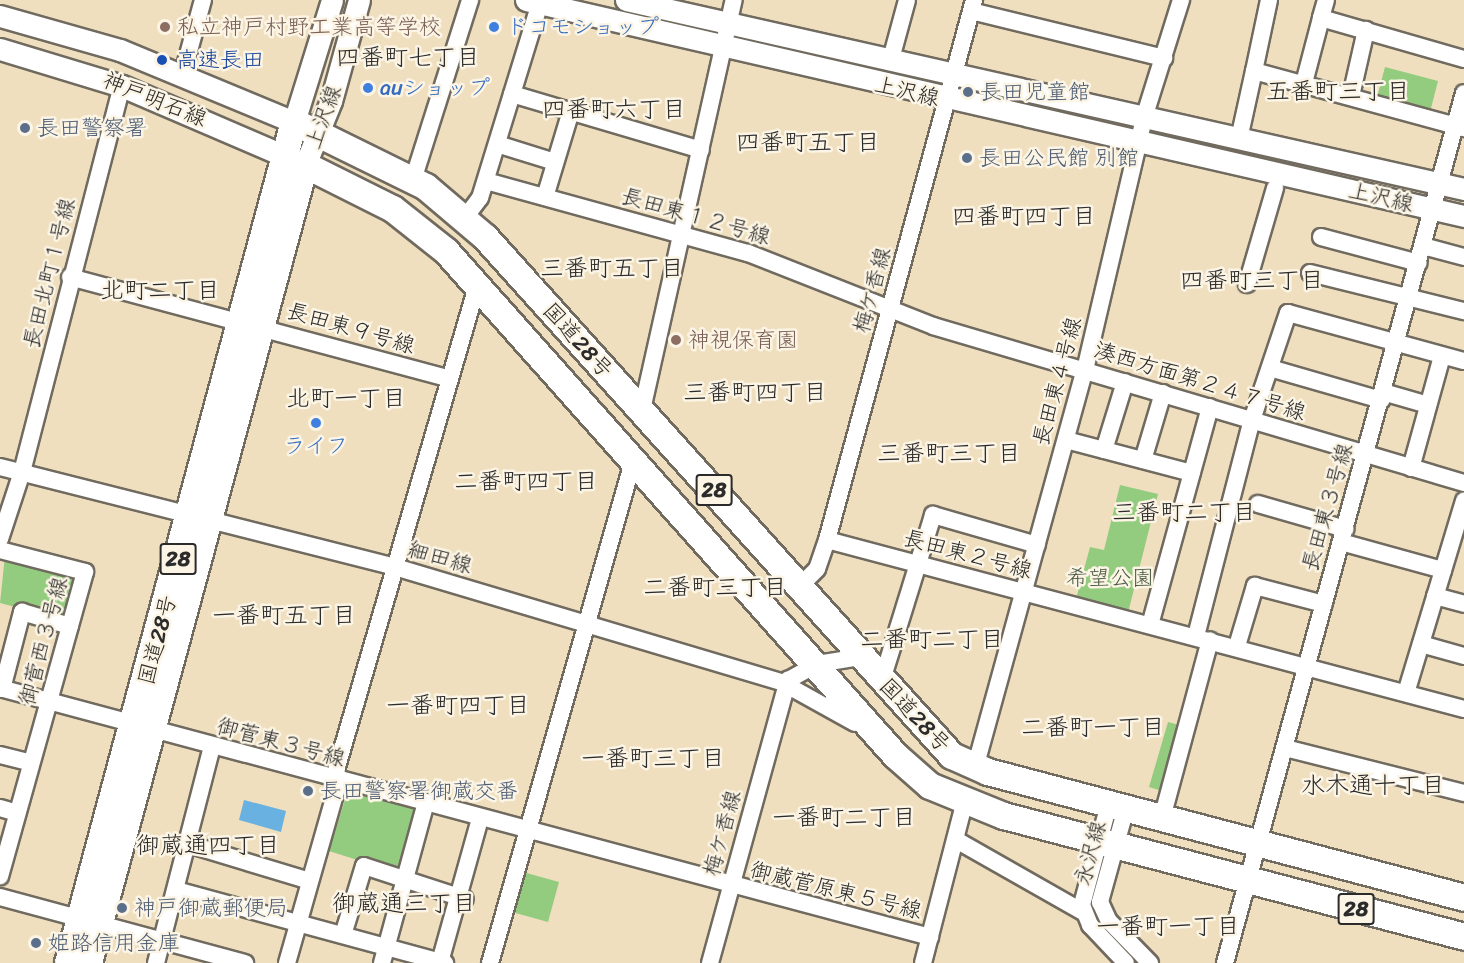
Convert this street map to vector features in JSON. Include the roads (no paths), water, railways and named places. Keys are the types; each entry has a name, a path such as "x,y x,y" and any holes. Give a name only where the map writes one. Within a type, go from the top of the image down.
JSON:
{"highway":[{"name":"国道28号","path":"68,963 90,923 201,518 295,159 294,122 413,180 464,219 642,410 943,748 975,768 1464,898"},
{"name":"国道28号","path":"295,159 393,209 446,251 634,458 896,756 930,786 964,804 1464,937"},
{"name":"国道28号","path":"89,963 90,923"}],"main road":[{"name":"上沢線","path":"294,122 332,0"},
{"name":"上沢線","path":"295,159 317,132 359,0"},
{"name":"上沢線","path":"626,0 953,73 1147,110 1239,139 1464,189"},
{"name":"上沢線","path":"536,1 944,100 1464,216"},
{"name":"神戸明石線","path":"0,16 183,73 294,122"},
{"name":"神戸明石線","path":"0,49 122,86 295,159"}],"street":[{"path":"183,73 203,0"},
{"path":"413,180 470,0"},
{"path":"642,410 734,0"},
{"path":"891,59 908,0"},
{"name":"長田東４号線","path":"975,768 1025,594 1085,370 1147,110 1181,0"},
{"path":"1239,139 1269,0"},
{"path":"1304,83 1326,0"},
{"path":"464,219 486,181 536,1"},
{"path":"973,6 1164,57"},
{"name":"梅ケ香線","path":"800,586 817,569 826,540 890,309 944,100 973,6"},
{"path":"1321,18 1464,58"},
{"path":"1351,96 1366,30"},
{"path":"1254,71 1460,127"},
{"name":"長田北町１号線","path":"0,539 22,472 70,277 122,86"},
{"name":"長田東３号線","path":"1225,963 1440,183 1460,127 1464,93"},
{"path":"512,94 701,150"},
{"path":"544,197 571,111"},
{"path":"497,144 555,162"},
{"name":"長田東１２号線","path":"486,181 772,261 890,309"},
{"path":"1247,284 1275,188"},
{"path":"1321,237 1419,264"},
{"path":"1423,246 1464,257"},
{"path":"1310,273 1464,311"},
{"name":"長田東９号線","path":"70,277 252,323 448,378"},
{"path":"287,963 448,378 477,286"},
{"name":"湊西方面第２４７号線","path":"890,309 1085,370 1464,483"},
{"path":"1162,818 1252,420 1288,313 1464,361"},
{"path":"1411,468 1442,356"},
{"path":"1270,368 1428,405"},
{"path":"1104,450 1125,382"},
{"path":"1143,460 1163,393"},
{"path":"1150,625 1210,407"},
{"path":"1066,440 1192,473"},
{"path":"490,963 634,458"},
{"name":"細田線","path":"0,467 395,567 786,683 835,708 896,756"},
{"path":"1406,693 1443,570 1457,548 1464,501"},
{"path":"1258,504 1443,570"},
{"path":"882,680 933,515 1037,545"},
{"name":"長田東２号線","path":"826,540 919,563 1025,594 1237,646 1464,709"},
{"name":"御菅西３号線","path":"0,550 85,572 0,876"},
{"path":"1237,646 1255,586 1324,604"},
{"path":"1436,596 1464,604"},
{"path":"1,689 22,612 70,626"},
{"path":"1421,644 1464,656"},
{"path":"786,683 817,664 861,657"},
{"name":"梅ケ香線","path":"711,963 786,683"},
{"name":"御菅東３号線","path":"1,689 425,806 527,831"},
{"path":"156,963 212,747"},
{"path":"1285,748 1464,793"},
{"path":"0,755 32,764"},
{"path":"923,963 958,841 964,804"},
{"path":"384,955 425,806"},
{"name":"永沢線","path":"1083,912 1117,806"},
{"path":"0,808 17,813"},
{"path":"176,890 343,935 384,955 442,962 480,819"},
{"name":"御蔵菅原東５号線","path":"527,831 930,938"},
{"name":"永沢線","path":"958,841 1083,912 1126,963"},
{"name":"永沢線","path":"1106,843 1101,907 1150,963"},
{"path":"188,844 310,881"},
{"path":"343,935 364,866 461,897"},
{"path":"0,897 245,963"}],"water":[{"path":"244,800 286,811 281,832 239,820"}],"place":[{"name":"私立神戸村野工業高等学校","path":"165,27"},
{"name":"ドコモショップ","path":"494,27"},
{"name":"高速長田","path":"162,60"},
{"name":"auショップ","path":"368,88"},
{"name":"長田児童館","path":"968,92"},
{"name":"長田警察署","path":"25,128"},
{"name":"長田公民館 別館","path":"967,158"},
{"name":"神視保育園","path":"676,340"},
{"name":"ライフ","path":"316,423"},
{"name":"長田警察署御蔵交番","path":"308,791"},
{"name":"神戸御蔵郵便局","path":"122,908"},
{"name":"姫路信用金庫","path":"36,943"}],"district":[{"name":"四番町七丁目","path":"408,58"},
{"name":"五番町三丁目","path":"1338,92"},
{"name":"四番町六丁目","path":"614,110"},
{"name":"四番町五丁目","path":"808,143"},
{"name":"四番町四丁目","path":"1024,217"},
{"name":"三番町五丁目","path":"612,269"},
{"name":"四番町三丁目","path":"1252,281"},
{"name":"北町二丁目","path":"160,291"},
{"name":"三番町四丁目","path":"755,393"},
{"name":"北町一丁目","path":"346,399"},
{"name":"三番町三丁目","path":"949,454"},
{"name":"二番町四丁目","path":"526,482"},
{"name":"三番町二丁目","path":"1184,513"},
{"name":"二番町三丁目","path":"715,588"},
{"name":"一番町五丁目","path":"284,616"},
{"name":"二番町二丁目","path":"932,640"},
{"name":"一番町四丁目","path":"458,706"},
{"name":"二番町一丁目","path":"1093,728"},
{"name":"一番町三丁目","path":"653,759"},
{"name":"水木通十丁目","path":"1373,786"},
{"name":"一番町二丁目","path":"844,818"},
{"name":"御蔵通四丁目","path":"208,846"},
{"name":"御蔵通三丁目","path":"404,904"},
{"name":"一番町一丁目","path":"1168,927"}],"park label":[{"name":"希望公園","path":"1110,578"}]}
